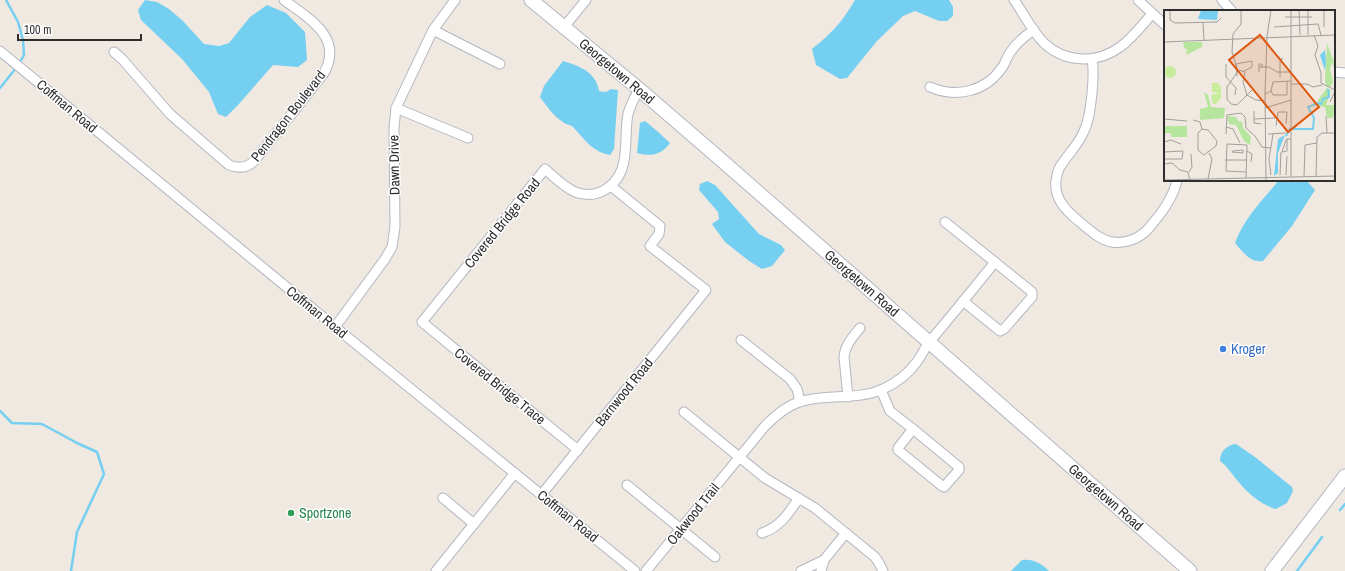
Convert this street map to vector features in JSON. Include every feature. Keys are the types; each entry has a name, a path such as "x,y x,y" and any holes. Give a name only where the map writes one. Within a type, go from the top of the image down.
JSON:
{"main road":[{"name":"Georgetown Road","path":"531,0 639,89 1190,571"},
{"path":"1272,571 1345,476"}],"street":[{"name":"Pendragon Boulevard","path":"114,52 122,59 170,114 229,165 239,168 245,167 256,160 328,66 330,54 329,46 323,32 315,23 284,0"},
{"name":"Dawn Drive","path":"335,327 385,259 394,241 394,128 396,108 433,30 455,0"},
{"path":"564,27 586,0"},
{"path":"1014,0 1045,44 1062,55 1073,58 1092,59 1111,53 1120,47 1152,14"},
{"path":"1138,0 1164,24"},
{"path":"1222,0 1231,10"},
{"path":"433,30 500,64"},
{"path":"930,87 944,92 960,93 982,87 997,75 1013,48 1034,30"},
{"name":"Coffman Road","path":"0,50 335,327 636,571"},
{"path":"1092,59 1093,81 1085,130 1077,145 1061,164 1056,179 1056,190 1066,211 1098,236 1112,242 1123,243 1138,238 1146,231 1168,203 1174,192 1177,181"},
{"path":"1335,72 1345,73"},
{"path":"611,186 619,176 623,167 626,154 628,115 639,89"},
{"path":"396,108 468,138"},
{"name":"Covered Bridge Road","path":"422,322 545,169 569,189 583,194 598,193 611,186"},
{"name":"Barnwood Road","path":"542,494 706,290 650,246 659,234 661,229 660,226 611,186"},
{"path":"945,222 1032,292 1032,297 1004,329 1000,331 963,301"},
{"name":"Oakwood Trail","path":"646,571 773,418 785,409 800,402 815,399 865,395 881,390 899,380 911,369 929,342 995,262"},
{"name":"Covered Bridge Trace","path":"422,322 578,450"},
{"path":"848,397 844,357 845,351 848,343 860,328"},
{"path":"741,340 790,379 797,389 800,402"},
{"path":"881,390 890,411 913,429 959,467 959,470 944,487 898,450 913,429"},
{"path":"684,412 768,480 815,508 875,557 882,570"},
{"path":"436,571 515,473"},
{"path":"627,484 715,557"},
{"path":"442,498 474,524"},
{"path":"762,533 775,527 783,521 800,498"},
{"path":"801,571 824,560 846,533"},
{"path":"822,571 824,560"}],"water":[{"path":"145,0 157,2 169,9 183,21 204,44 219,46 229,43 250,17 267,5 286,13 305,32 307,60 298,67 273,65 226,117 218,114 209,92 182,59 141,20 138,10"},
{"path":"855,0 949,0 953,7 953,16 947,21 939,21 915,11 903,16 877,41 847,78 840,79 816,65 812,49 836,27 846,15"},
{"path":"563,61 575,65 591,74 599,91 606,92 611,89 618,90 614,149 610,155 594,148 573,127 556,117 540,97 544,86"},
{"path":"645,121 670,143 663,150 651,155 637,153 640,123"},
{"path":"707,181 715,185 759,234 781,245 785,250 772,266 762,269 749,261 725,242 712,224 719,219 718,212 699,190 700,184"},
{"path":"1278,181 1307,181 1315,190 1292,226 1263,261 1251,259 1235,243 1243,225"},
{"path":"1236,444 1255,457 1292,487 1293,491 1287,503 1276,509 1254,498 1220,461 1223,451"},
{"path":"1022,560 1037,562 1049,571 1011,571"}],"waterway":[{"path":"6,0 18,22 23,40 24,55 19,64"},
{"path":"0,88 16,68"},
{"path":"0,411 12,423 42,424 97,452 104,474 77,532 71,571"},
{"path":"1340,510 1345,504"},
{"path":"1297,571 1322,537"}],"place":[{"name":"Kroger","path":"1223,349"},
{"name":"Sportzone","path":"291,513"}]}
